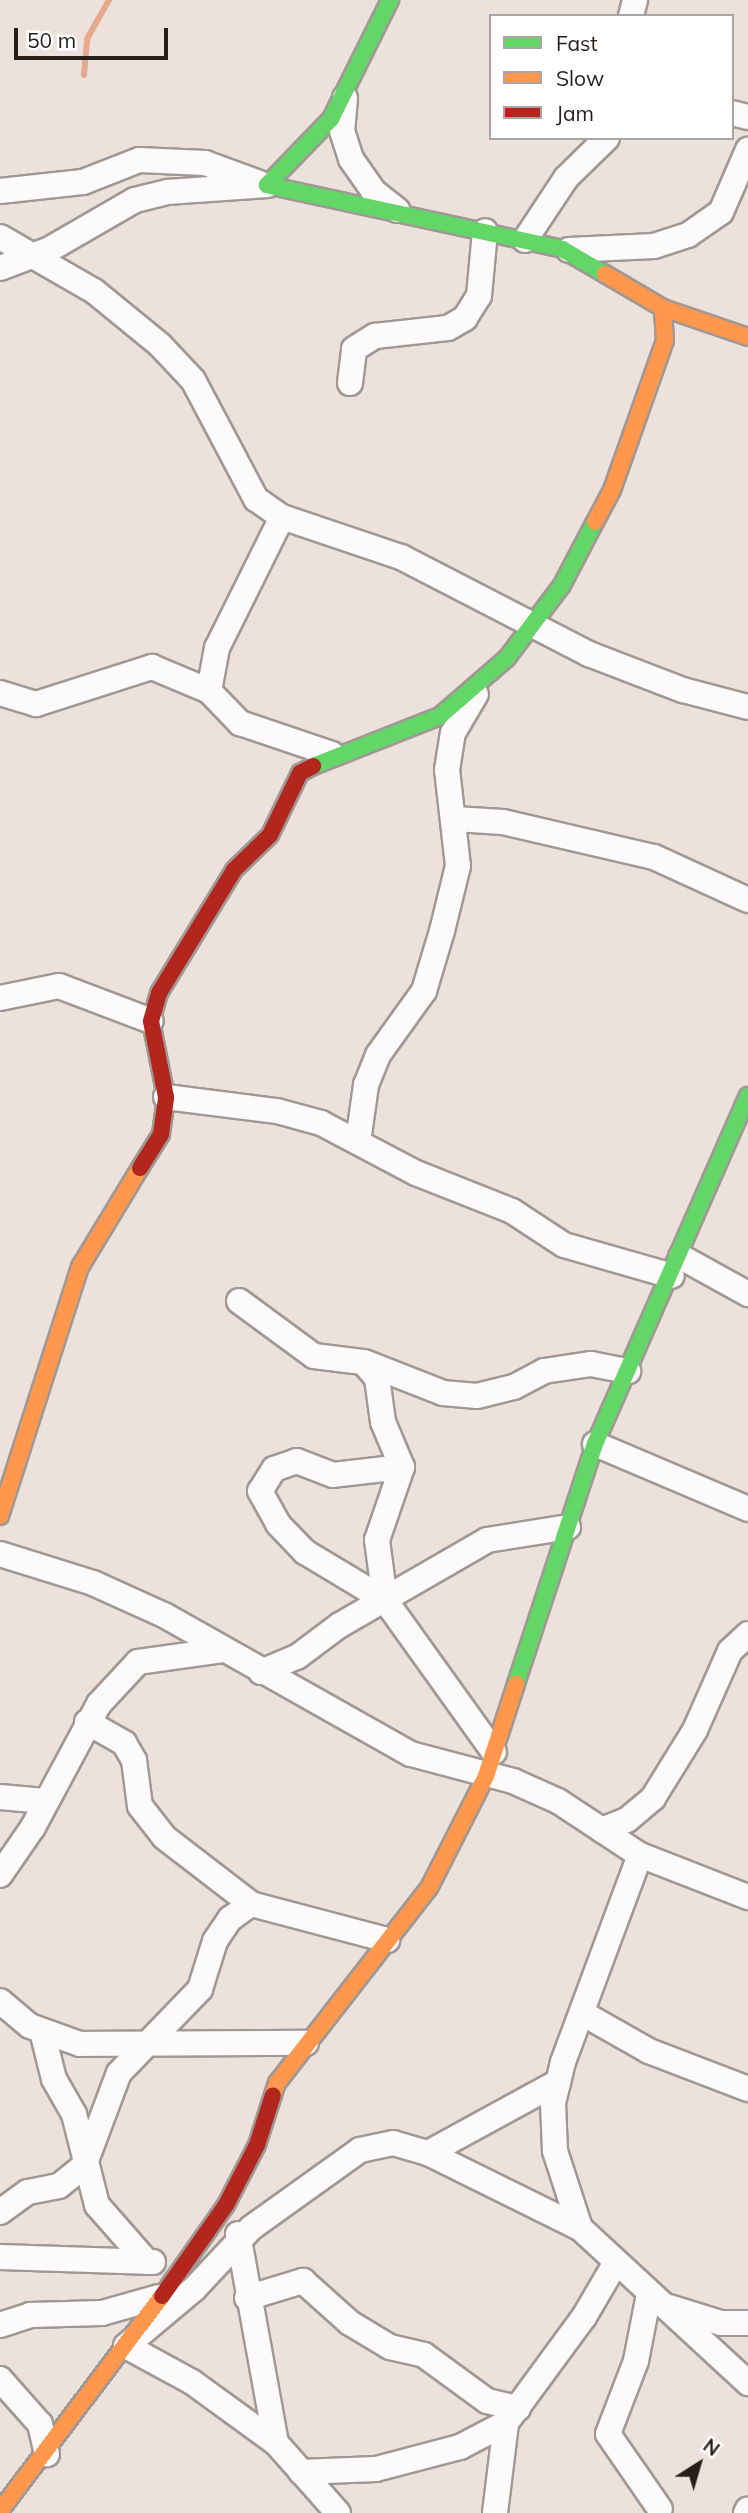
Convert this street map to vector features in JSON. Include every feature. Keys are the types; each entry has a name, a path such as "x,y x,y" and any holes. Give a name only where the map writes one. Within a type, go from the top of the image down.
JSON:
{"street":[{"path":"0,268 37,254 135,201 168,192 267,185 331,119 390,0"},
{"path":"345,94 342,131 351,159 373,191 403,215"},
{"path":"525,240 553,195 605,140"},
{"path":"0,191 83,182 138,160 205,163 267,185 562,249 643,248 688,235 721,212 748,150"},
{"path":"350,383 354,349 374,336 448,328 466,318 479,296 485,231"},
{"path":"0,237 37,254 94,291 193,380 256,499 282,517 401,557 527,627 683,690 748,707"},
{"path":"562,249 663,308 748,337"},
{"path":"358,1142 366,1085 378,1055 424,991 458,866 455,819 447,770 453,733 484,682 562,585 612,490 665,340 663,308"},
{"path":"209,691 218,648 282,517"},
{"path":"0,693 36,704 152,667 209,691 240,723 332,754"},
{"path":"0,1516 80,1267 161,1134 166,1097 151,1021 159,993 234,870 270,835 300,773 332,754 439,716 484,682"},
{"path":"455,819 503,822 654,857 748,900"},
{"path":"0,998 59,986 151,1021"},
{"path":"0,1010 24,991"},
{"path":"0,2511 47,2454 126,2346 181,2264 226,2205 243,2172 277,2083 429,1888 486,1776 595,1444 676,1267 748,1096"},
{"path":"166,1097 277,1111 321,1123 415,1173 512,1212 564,1245 676,1267 748,1294"},
{"path":"239,1301 314,1356 363,1362 443,1393 477,1396 514,1387 544,1371 591,1364 628,1371"},
{"path":"363,1362 377,1378 383,1422 402,1466 377,1540 385,1600"},
{"path":"595,1444 748,1509"},
{"path":"402,1466 333,1475 298,1461 274,1469 260,1491 278,1524 305,1552 385,1600 494,1752"},
{"path":"261,1672 297,1657 385,1600 488,1540 568,1527"},
{"path":"0,1554 93,1583 223,1650 411,1754 558,1801 640,1855 748,1898"},
{"path":"602,1830 627,1820 653,1798 695,1730 730,1651 748,1634"},
{"path":"0,1875 45,1801 87,1723 138,1662 223,1650"},
{"path":"87,1723 124,1743 134,1760 140,1806 164,1837 251,1904 387,1940"},
{"path":"0,1797 45,1801"},
{"path":"580,2228 555,2151 558,2082 640,1855"},
{"path":"0,2212 28,2192 59,2186 84,2166 118,2073 147,2040 181,2015 200,1989 215,1941 230,1919 251,1904"},
{"path":"0,2001 43,2031 80,2044 147,2040 306,2043"},
{"path":"582,2013 649,2051 748,2089"},
{"path":"43,2031 54,2079 74,2114 84,2166 97,2205 147,2262"},
{"path":"428,2153 558,2082"},
{"path":"126,2346 237,2243 360,2150 393,2143 428,2153 580,2228 615,2264 748,2383"},
{"path":"243,2172 237,2243 276,2443"},
{"path":"0,2257 181,2264"},
{"path":"301,2472 376,2469 460,2447 512,2415 615,2264"},
{"path":"247,2298 303,2281 350,2323 390,2347 424,2355 512,2415"},
{"path":"0,2325 30,2315 102,2313 159,2297"},
{"path":"655,2299 721,2323 748,2323"},
{"path":"655,2299 636,2361 608,2434 661,2512"},
{"path":"126,2346 192,2382 276,2443 332,2510"},
{"path":"0,2379 40,2424 47,2454"},
{"path":"495,2513 512,2415"}],"waterway":[{"path":"84,75 87,39 109,0"}],"traffic: fast":[{"path":"267,185 331,119 390,0"},
{"path":"267,185 562,249 605,274"},
{"path":"313,766 440,716 507,658 562,585 595,522"},
{"path":"516,1684 595,1444 748,1096"}],"traffic: slow":[{"path":"605,274 663,308 748,337"},
{"path":"595,522 612,490 665,340 663,308"},
{"path":"0,1516 80,1267 140,1168"},
{"path":"273,2095 277,2083 429,1888 486,1776 516,1684"},
{"path":"0,2511 162,2296"}],"traffic: jam":[{"path":"140,1168 161,1134 166,1097 151,1021 159,993 234,870 270,835 300,773 313,766"},
{"path":"162,2296 226,2205 257,2145 273,2095"}]}
